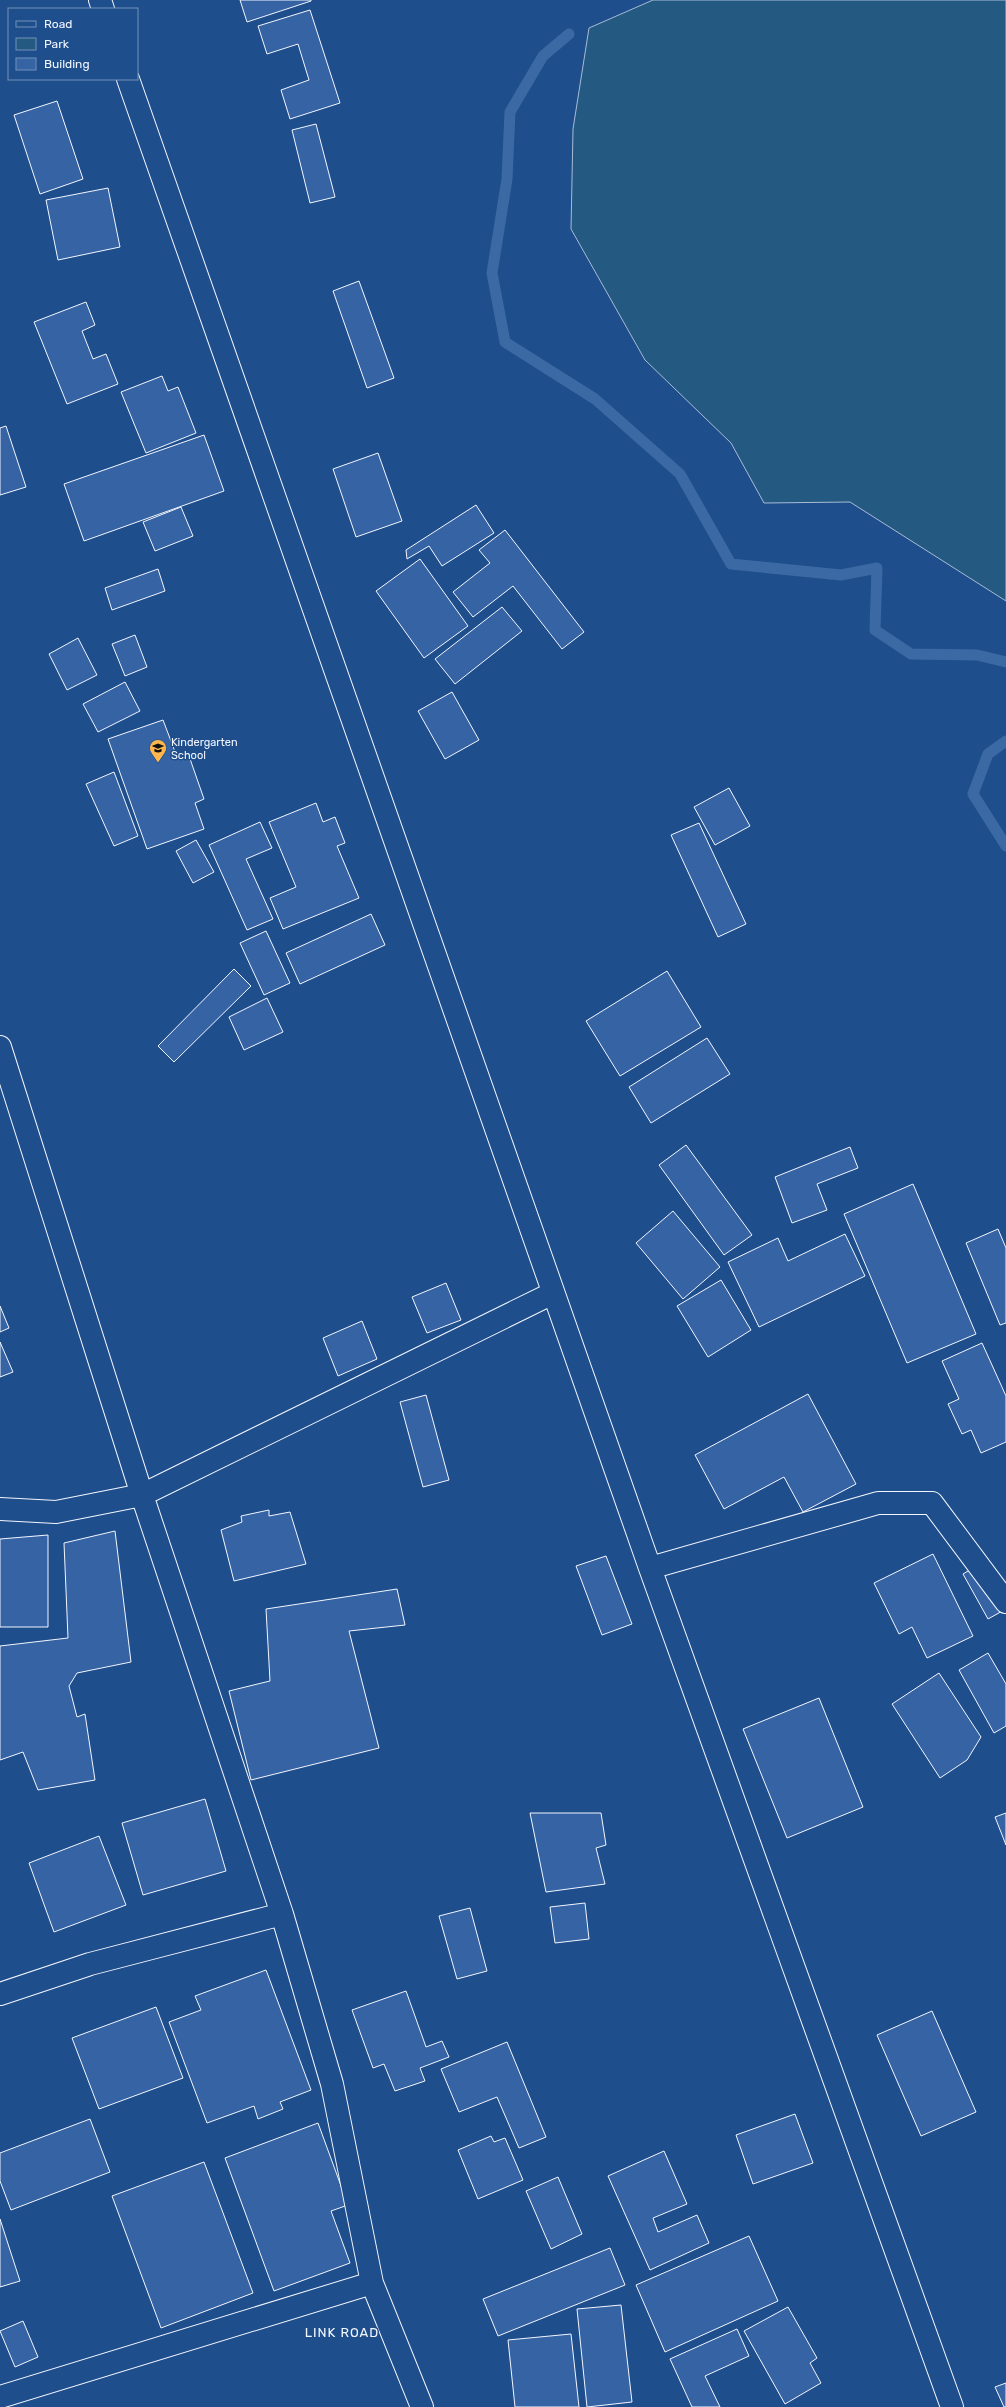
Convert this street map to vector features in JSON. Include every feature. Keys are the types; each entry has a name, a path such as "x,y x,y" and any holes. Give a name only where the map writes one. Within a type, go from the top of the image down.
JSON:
{"street":[{"path":"128,80 650,1568 952,2407"},
{"path":"0,1047 142,1495 282,1914 332,2084 372,2283 422,2407"},
{"path":"0,1510 56,1512 142,1495 553,1293"},
{"path":"650,1568 878,1503 932,1503 1006,1602"},
{"path":"0,1994 90,1964 282,1914"},
{"path":"0,2397 372,2283"}],"green space":[{"path":"653,0 1006,0 1006,601 850,502 764,503 731,443 645,360 571,229 573,129 589,28"}],"building":[{"path":"240,0 311,0 311,1 247,22"},
{"path":"310,10 340,103 290,119 281,90 309,80 298,44 267,54 258,26"},
{"path":"57,101 83,179 40,194 14,115"},
{"path":"316,124 335,197 310,203 292,130"},
{"path":"108,188 120,247 58,260 46,200"},
{"path":"359,281 394,378 367,388 333,291"},
{"path":"86,302 95,325 82,331 93,359 106,354 118,384 67,404 34,322"},
{"path":"162,376 168,391 178,387 196,433 146,453 121,392"},
{"path":"6,426 26,487 0,495 0,428"},
{"path":"204,435 224,491 84,541 64,484"},
{"path":"378,453 402,521 356,537 333,469"},
{"path":"476,505 494,533 442,566 429,546 407,559 406,550"},
{"path":"181,507 193,536 155,551 143,522"},
{"path":"505,530 584,632 562,649 513,586 473,617 453,592 490,563 479,550"},
{"path":"420,559 468,626 424,658 376,591"},
{"path":"158,569 165,591 112,610 105,588"},
{"path":"502,607 522,631 455,684 435,659"},
{"path":"135,635 147,667 125,676 112,644"},
{"path":"78,638 97,675 67,690 49,654"},
{"path":"125,682 140,711 98,732 83,704"},
{"path":"452,692 479,740 445,759 418,711"},
{"path":"163,720 177,757 188,753 204,799 195,803 204,829 147,849 108,739"},
{"path":"114,772 138,836 114,846 86,784"},
{"path":"729,788 750,826 715,845 694,807"},
{"path":"316,803 323,822 335,817 345,843 337,846 359,898 283,929 270,898 296,887 269,822"},
{"path":"260,822 272,848 246,859 273,919 247,930 209,845"},
{"path":"699,823 746,924 718,937 671,835"},
{"path":"196,840 214,872 193,883 176,851"},
{"path":"371,914 385,945 300,984 286,953"},
{"path":"266,931 290,983 264,995 240,943"},
{"path":"234,969 251,986 174,1062 158,1046"},
{"path":"667,971 701,1027 620,1076 586,1021"},
{"path":"267,998 283,1032 244,1050 229,1017"},
{"path":"707,1038 730,1074 651,1123 629,1087"},
{"path":"686,1145 752,1235 724,1255 659,1165"},
{"path":"850,1147 858,1168 817,1184 827,1210 792,1223 775,1177"},
{"path":"913,1184 976,1334 907,1363 844,1214"},
{"path":"673,1211 720,1267 683,1299 636,1243"},
{"path":"998,1229 1006,1248 1006,1323 1000,1325 966,1243"},
{"path":"845,1234 865,1276 759,1327 728,1262 778,1238 788,1261"},
{"path":"721,1280 751,1330 708,1357 677,1306"},
{"path":"446,1283 461,1320 427,1333 412,1297"},
{"path":"0,1306 9,1328 0,1332"},
{"path":"362,1321 377,1359 338,1376 323,1338"},
{"path":"0,1342 13,1372 0,1377"},
{"path":"982,1343 1006,1396 1006,1442 981,1453 971,1430 962,1434 948,1404 959,1399 942,1361"},
{"path":"808,1394 856,1484 803,1512 784,1477 724,1509 695,1455"},
{"path":"426,1395 449,1480 423,1487 400,1402"},
{"path":"269,1510 269,1516 290,1512 306,1564 234,1581 221,1530 242,1522 241,1516"},
{"path":"115,1531 131,1662 77,1673 69,1686 77,1717 85,1714 95,1780 38,1790 23,1752 0,1760 0,1646 68,1638 64,1543"},
{"path":"48,1535 48,1627 0,1627 0,1539"},
{"path":"933,1554 973,1636 927,1658 912,1627 899,1634 874,1583"},
{"path":"606,1556 632,1624 602,1635 576,1566"},
{"path":"983,1562 1006,1609 988,1619 963,1574"},
{"path":"397,1589 405,1625 349,1631 379,1748 251,1780 229,1691 270,1681 266,1609"},
{"path":"988,1653 1006,1684 1006,1726 994,1733 959,1670"},
{"path":"939,1673 981,1737 967,1760 940,1778 892,1704"},
{"path":"819,1698 863,1807 787,1838 743,1729"},
{"path":"205,1799 226,1871 143,1895 122,1823"},
{"path":"530,1813 601,1813 606,1845 596,1848 605,1884 546,1892"},
{"path":"1006,1813 1006,1845 995,1817"},
{"path":"99,1836 126,1905 54,1932 29,1863"},
{"path":"585,1903 589,1939 555,1943 550,1907"},
{"path":"470,1908 487,1971 457,1979 439,1916"},
{"path":"266,1970 311,2090 280,2102 283,2109 258,2119 254,2106 207,2123 169,2022 201,2010 195,1996"},
{"path":"406,1991 426,2047 442,2041 449,2057 420,2068 425,2081 395,2091 384,2064 373,2068 352,2010"},
{"path":"156,2007 183,2078 99,2109 72,2038"},
{"path":"932,2011 976,2112 921,2136 877,2035"},
{"path":"507,2042 546,2137 519,2148 497,2097 459,2112 441,2069"},
{"path":"795,2114 813,2163 753,2184 736,2135"},
{"path":"90,2119 110,2172 11,2210 0,2181 0,2153"},
{"path":"318,2123 348,2205 331,2211 350,2263 274,2291 225,2158"},
{"path":"491,2136 494,2142 505,2138 523,2180 478,2199 458,2150"},
{"path":"664,2151 687,2204 653,2218 658,2232 697,2215 709,2243 650,2270 608,2176"},
{"path":"204,2162 253,2293 161,2328 112,2196"},
{"path":"558,2177 582,2234 551,2249 526,2191"},
{"path":"0,2219 20,2281 0,2287"},
{"path":"749,2236 778,2301 665,2352 636,2285"},
{"path":"610,2248 625,2285 498,2336 483,2299"},
{"path":"621,2305 632,2402 587,2407 577,2309"},
{"path":"788,2307 817,2358 810,2363 821,2383 785,2404 744,2331"},
{"path":"23,2321 38,2357 15,2367 0,2331"},
{"path":"737,2329 749,2356 705,2376 720,2407 692,2407 670,2359"},
{"path":"571,2334 579,2407 515,2407 508,2340"},
{"path":"1006,2383 1006,2407 1004,2407 995,2387"}],"waterway":[{"path":"569,34 543,56 510,112 507,179 492,273 505,342 595,399 680,474 731,564 841,575 877,568 875,630 911,654 977,655 1006,662"},
{"path":"1006,741 988,754 973,794 1006,846"}],"place":[{"name":"Kindergarten School","path":"158,763"}],"district":[{"name":"LINK ROAD","path":"342,2332"}]}
